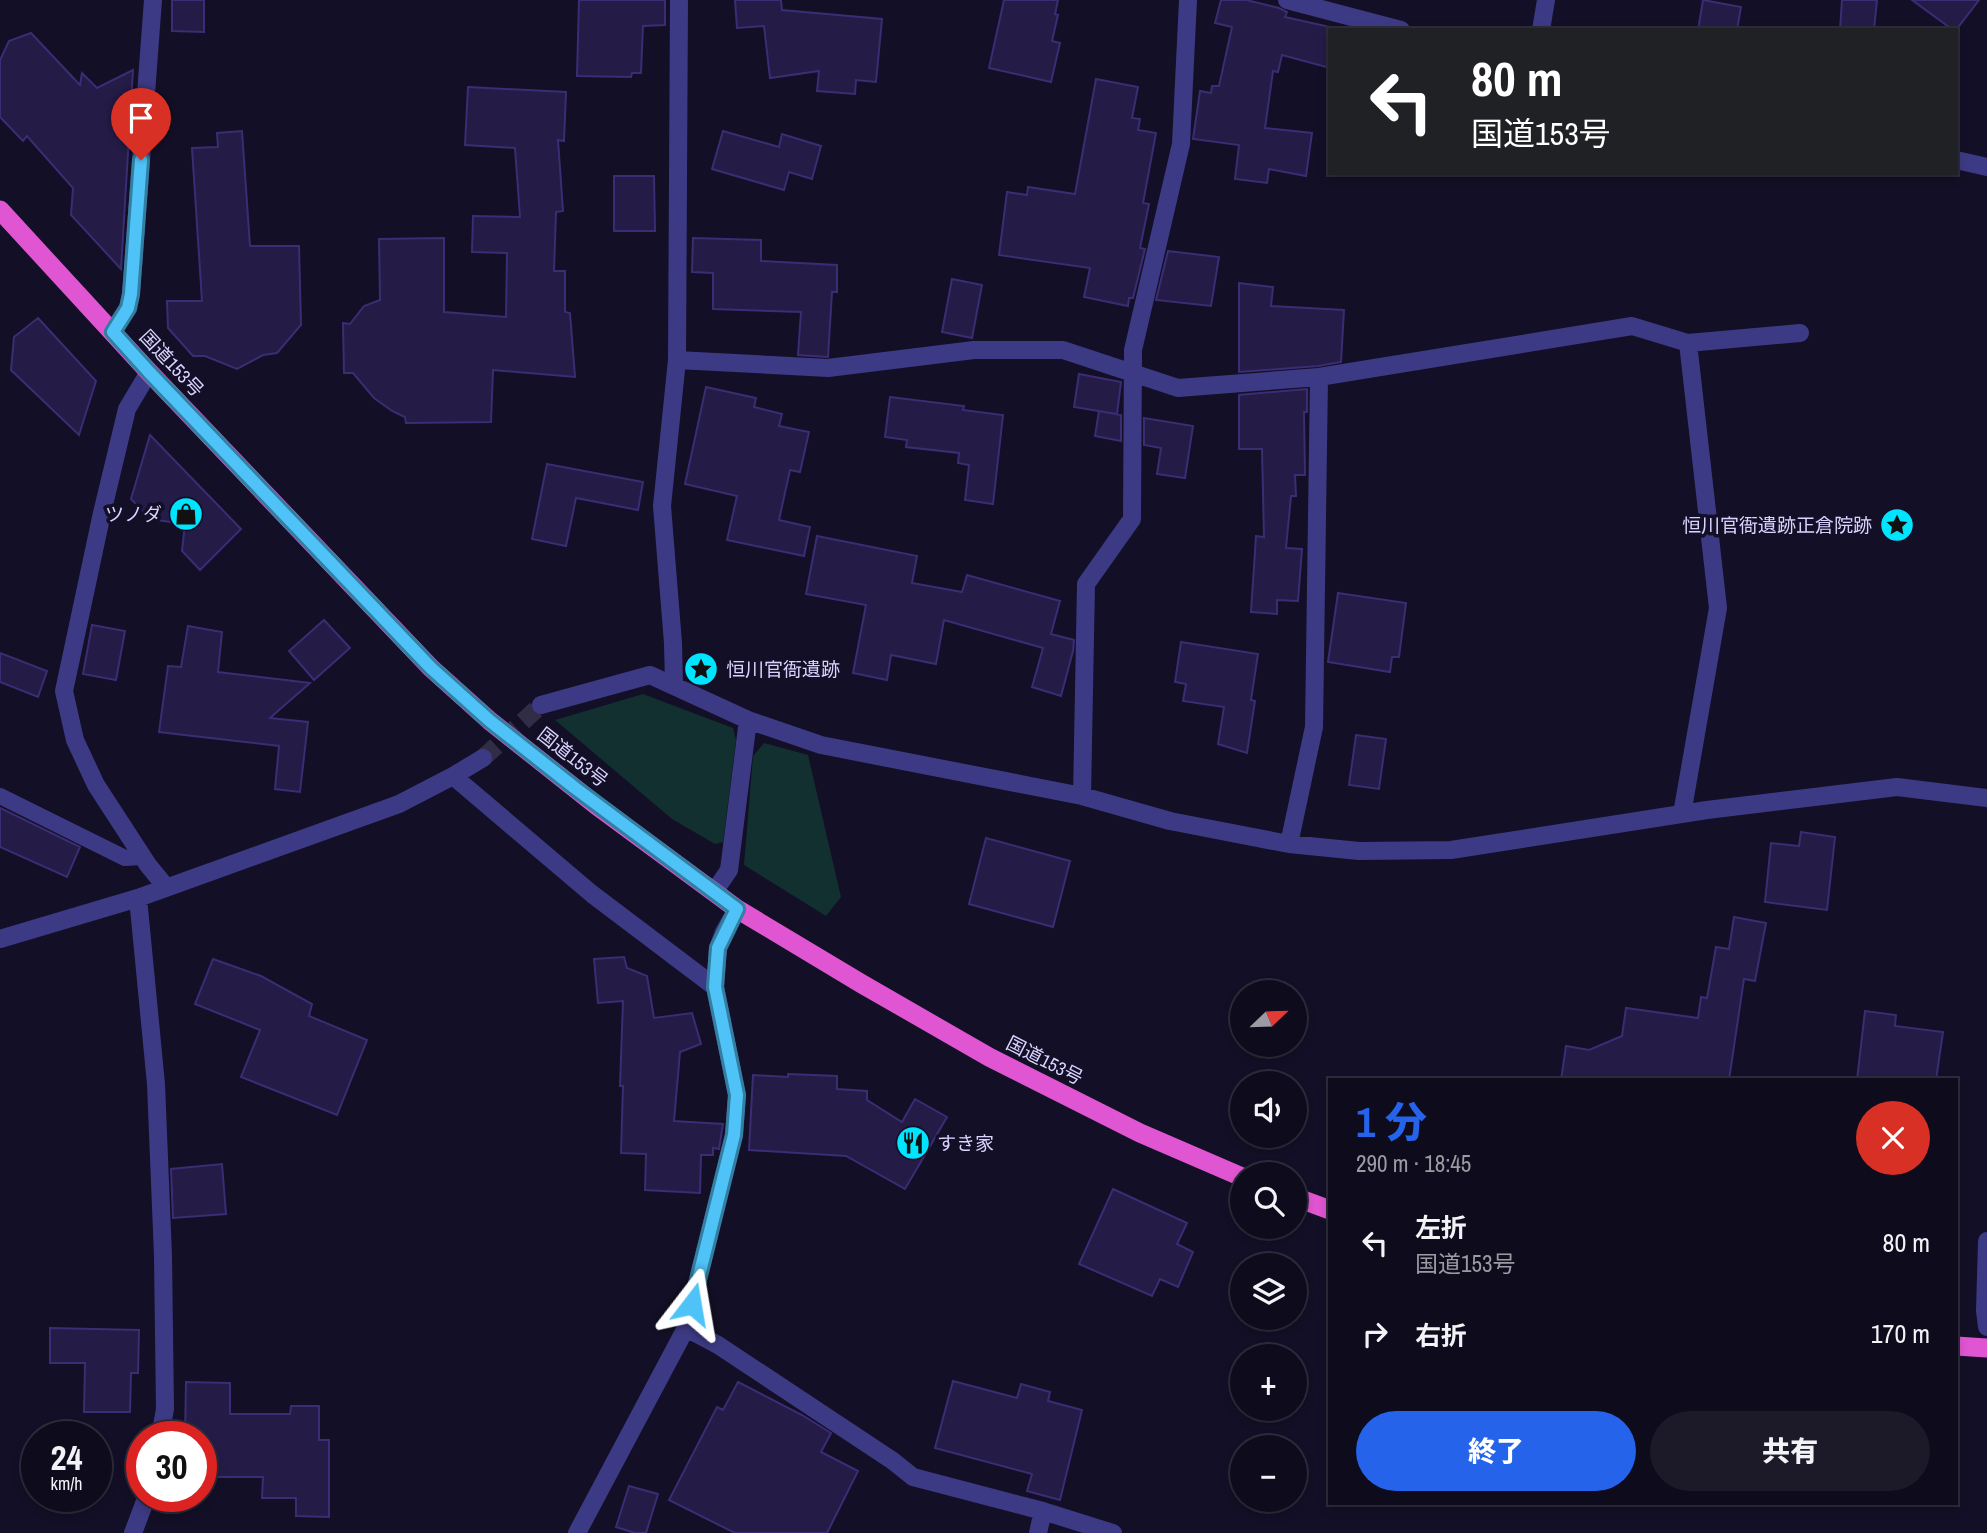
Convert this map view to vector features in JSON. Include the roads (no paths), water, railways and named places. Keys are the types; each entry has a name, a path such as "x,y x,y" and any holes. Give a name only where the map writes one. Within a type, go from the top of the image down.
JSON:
{"highway":[{"name":"国道153号","path":"0,210 149,372 431,668 501,730 596,805 737,909 862,985 989,1057 1140,1133 1230,1172"},
{"path":"1307,1201 1328,1209"},
{"path":"1958,1346 1987,1348"}],"street":[{"path":"113,332 128,308 131,294 153,0"},
{"path":"674,685 662,506 677,360 679,0"},
{"path":"1082,796 1086,584 1132,519 1133,350 1181,144 1188,0"},
{"path":"1287,0 1393,28"},
{"path":"1542,28 1546,0"},
{"path":"1958,160 1987,167"},
{"path":"677,360 828,368 974,350 1063,350 1178,388 1319,377 1632,326 1688,343 1800,333"},
{"path":"1682,814 1718,608 1688,343"},
{"path":"149,372 127,409 64,691 75,740 96,785 142,857 166,887"},
{"path":"1289,844 1314,727 1319,377"},
{"path":"541,705 650,676 748,720 821,745 1082,796 1170,821 1289,844 1359,851 1451,850 1682,814 1897,787 1987,798"},
{"path":"714,892 729,870 748,720"},
{"path":"0,939 138,898 399,804 483,758"},
{"path":"453,776 592,894 715,987"},
{"path":"138,898 156,1084 165,1409 163,1421"},
{"path":"577,1533 686,1328 734,1135 737,1095 715,987 718,948 737,909"},
{"path":"1987,1241 1987,1327"},
{"path":"686,1328 718,1345 894,1461 913,1477 1043,1511 1113,1533"},
{"path":"1038,1533 1043,1511"},
{"path":"133,1533 141,1512"}],"lane":[{"path":"0,796 125,858 142,857"}],"tunnel":[{"path":"483,758 541,705"}],"place":[{"name":"ツノダ","path":"186,514"},
{"name":"恒川官衙遺跡正倉院跡","path":"1897,525"},
{"name":"恒川官衙遺跡","path":"701,669"},
{"name":"すき家","path":"913,1143"}]}
